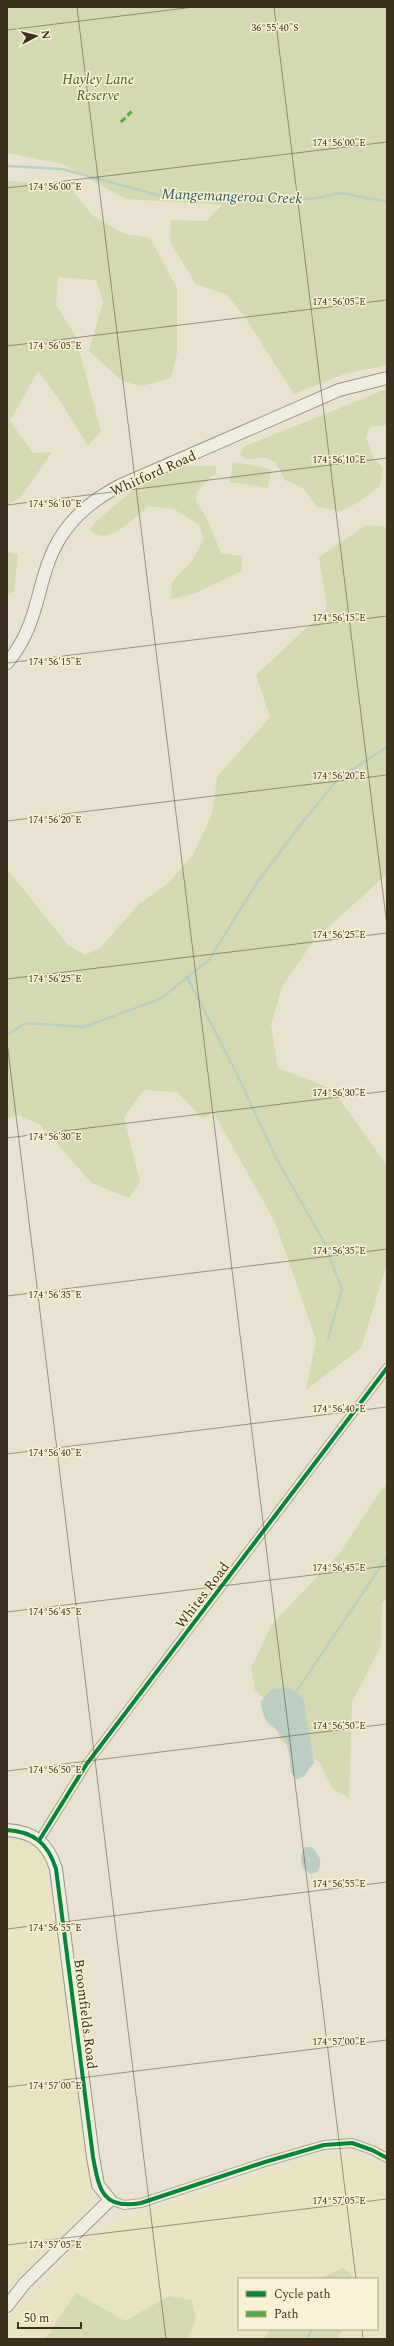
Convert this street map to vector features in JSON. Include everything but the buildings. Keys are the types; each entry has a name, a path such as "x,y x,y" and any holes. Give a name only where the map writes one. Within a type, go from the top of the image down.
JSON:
{"street":[{"name":"Whitford Road","path":"7,663 19,648 29,628 51,558 60,539 78,514 92,503 119,486 321,397 356,384 387,378"},
{"name":"Whites Road","path":"40,1839 86,1765 387,1368"},
{"path":"7,1830 25,1832 40,1839"},
{"name":"Broomfields Road","path":"40,1839 50,1852 56,1869 93,2157 98,2186 110,2200"},
{"path":"7,2306 25,2284 110,2200 124,2205 141,2203 265,2162 324,2145 352,2143 372,2150 387,2158"}],"shaded area":[{"path":"287,1687 303,1698 314,1763 303,1777 297,1779 291,1773 286,1743 281,1734 265,1719 261,1704 261,1701 271,1690"},
{"path":"7,1836 20,1836 39,1845 45,1861 91,2201 7,2289"},
{"path":"304,1847 311,1847 320,1858 320,1865 317,1872 310,1874 302,1867 301,1856"},
{"path":"350,2154 387,2169 387,2339 7,2339 7,2320 95,2233 121,2219 311,2159"}],"green space":[{"name":"Hayley Lane Reserve","path":"7,7 387,7 387,365 344,374 294,394 244,316 227,295 196,284 170,242 171,220 206,221 222,205 126,199 63,164 7,153"},
{"path":"7,181 26,182 72,190 93,216 125,234 150,238 177,288 177,353 171,378 141,386 122,381 89,351 103,302 96,280 58,277 56,305 75,335 101,431 88,446 59,399 38,371 10,421 33,453 52,452 21,497 7,505"},
{"path":"387,389 387,425 370,427 366,438 374,459 383,468 380,486 359,502 341,511 317,507 303,488 285,480 275,462 265,458 245,459 240,454 245,446"},
{"path":"233,462 271,469 268,488 230,482"},
{"path":"182,466 216,466 216,473 197,491 196,500 209,523 221,553 242,556 242,571 193,594 171,599 172,582 192,561 204,539 199,525 174,509 148,506 129,523 113,533 97,535 90,530 95,522 144,481"},
{"path":"366,525 387,527 387,874 314,940 282,987 271,1025 278,1068 332,1089 387,1165 387,1264 361,1348 306,1390 316,1340 275,1222 213,1112 203,1119 177,1092 144,1090 124,1117 140,1182 129,1198 92,1183 40,1125 19,1115 7,1118 7,869 68,945 85,955 101,947 139,904 166,885 193,855 212,814 217,777 270,717 256,675 327,609 319,557"},
{"path":"7,552 18,554 14,591 7,594"},
{"path":"387,1485 387,1598 382,1603 381,1646 352,1702 349,1798 333,1789 319,1762 280,1740 268,1703 255,1690 251,1668 272,1624 340,1553 381,1490"},
{"path":"343,2268 355,2278 318,2278"},
{"path":"76,2293 125,2321 169,2296 192,2300 196,2320 187,2339 45,2339"},
{"path":"269,2330 342,2330 337,2339 264,2339"}],"waterway":[{"name":"Mangemangeroa Creek","path":"7,166 62,169 168,198 311,199 342,193 387,202"},
{"path":"7,1035 25,1023 84,1027 160,999 209,960 256,884 301,824 338,779 387,747"},
{"path":"187,977 236,1072 276,1158 323,1240 342,1289 328,1339"},
{"path":"296,1692 387,1557"},
{"path":"307,2339 312,2330"}],"marked path":[{"path":"121,122 133,110"}],"cycle path":[{"path":"40,1839 86,1765 387,1368"},
{"path":"7,1830 25,1833 39,1840 49,1852 56,1869 93,2157 101,2187 105,2195 110,2200 128,2204 141,2203 265,2162 324,2145 352,2143 372,2150 387,2158"}]}
